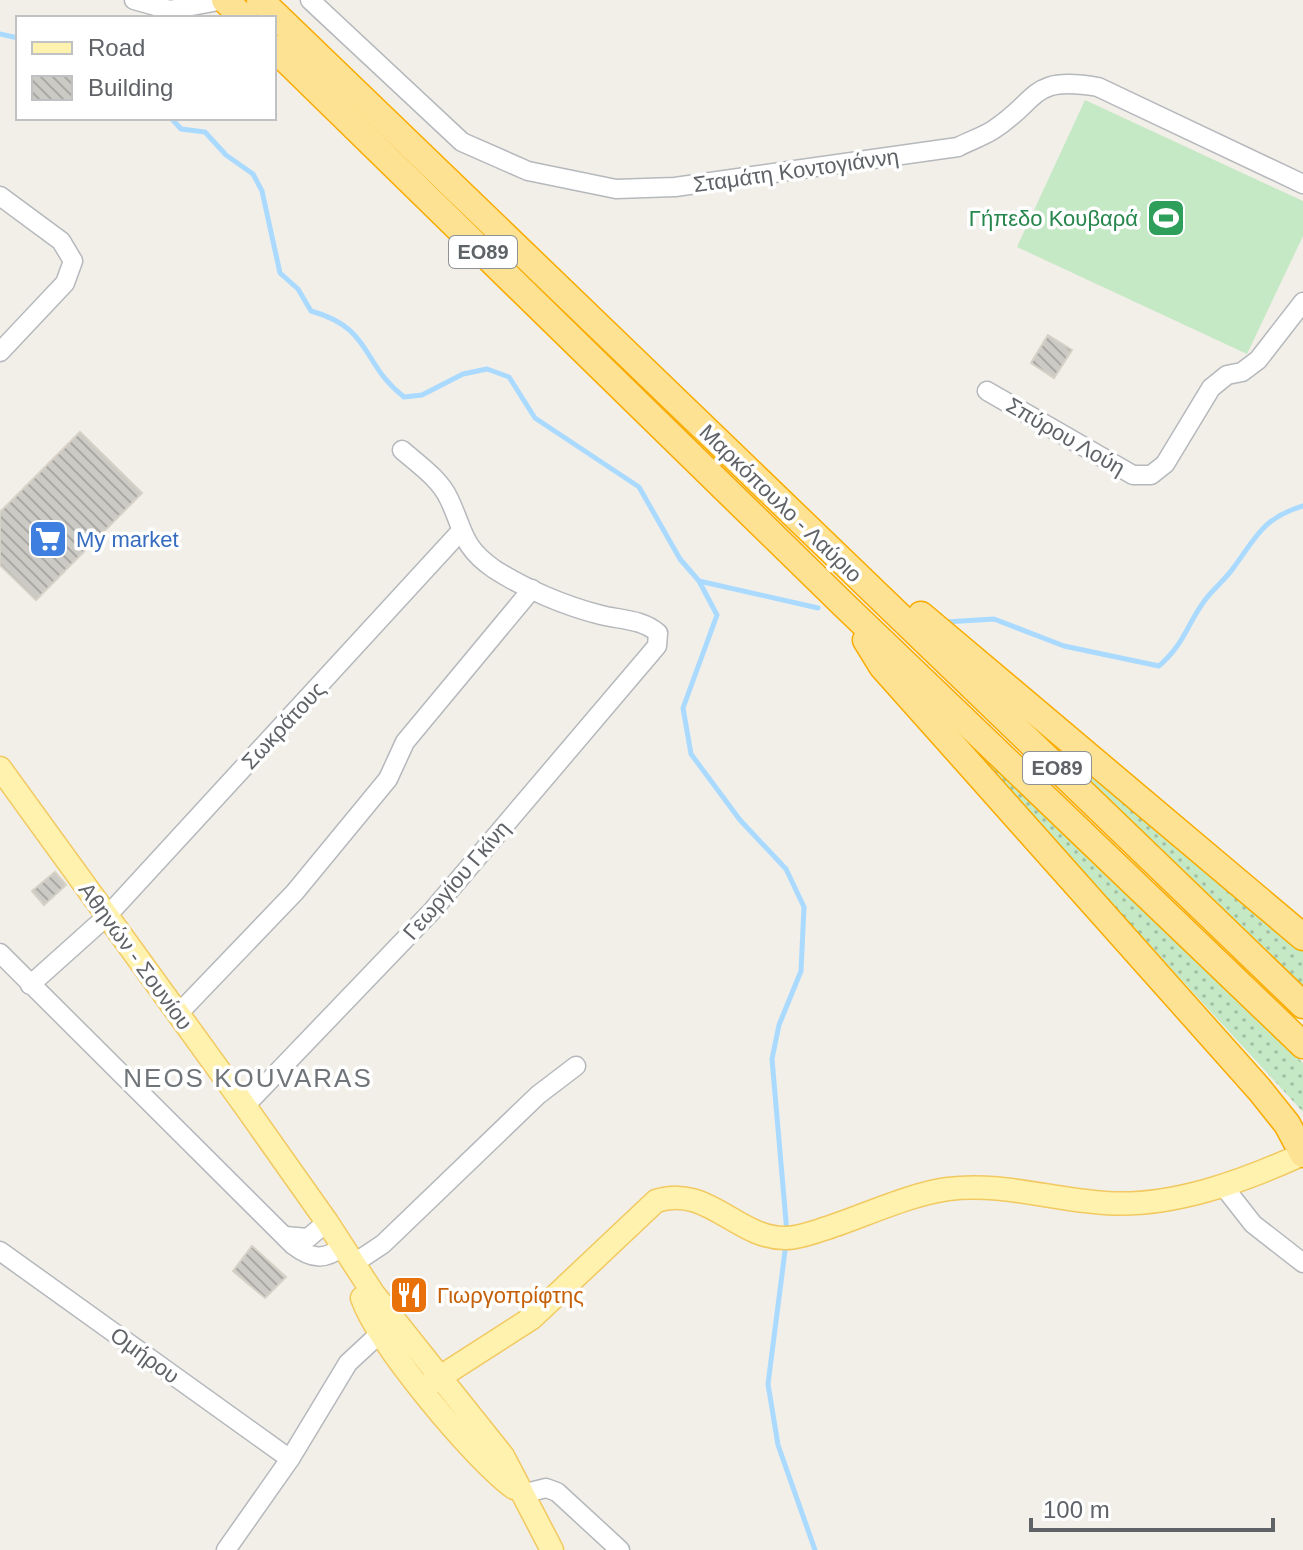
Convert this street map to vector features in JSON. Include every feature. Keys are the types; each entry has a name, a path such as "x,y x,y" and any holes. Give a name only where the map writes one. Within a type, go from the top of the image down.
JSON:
{"highway":[{"path":"225,0 242,16"},
{"name":"Μαρκόπουλο - Λαύριο","path":"260,0 1303,1005"},
{"name":"Μαρκόπουλο - Λαύριο","path":"276,50 843,604 1303,1045"},
{"path":"811,531 841,546 1303,937"},
{"path":"843,604 882,666 1259,1089 1287,1124 1303,1154"}],"main road":[{"name":"Αθηνών - Σουνίου","path":"0,768 327,1222 348,1255 364,1303 431,1382 503,1456 545,1547"},
{"path":"431,1382 532,1318 656,1201 669,1197 691,1197 774,1237 802,1236 946,1189 989,1188 1107,1204 1184,1196 1224,1187 1303,1154"}],"street":[{"path":"134,0 170,10 215,5 225,0"},
{"name":"Σταμάτη Κοντογιάννη","path":"310,0 462,142 528,171 616,189 675,187 958,147 994,129 1040,88 1070,82 1098,87 1303,184"},
{"path":"0,196 61,241 73,261 65,283 0,352"},
{"name":"Σπύρου Λούη","path":"987,391 1133,475 1151,475 1165,464 1211,388 1258,360 1303,302"},
{"path":"178,1014 295,892 388,779 405,742 532,589 493,568 459,533 449,497 402,450"},
{"name":"Σωκράτους","path":"30,985 107,916 459,533"},
{"name":"Γεωργίου Γκίνη","path":"245,1106 432,911 657,646 658,633 648,624 599,615 532,589"},
{"path":"3,966 30,985 301,1251 317,1258 373,1254 538,1095 576,1066"},
{"path":"1224,1187 1253,1224 1303,1263"},
{"path":"285,1236 308,1238 327,1222"},
{"name":"Ομήρου","path":"0,1251 290,1459"},
{"path":"226,1550 290,1459 348,1363 386,1326"},
{"path":"522,1494 546,1488 557,1492 620,1550"}],"green space":[{"name":"Γήπεδο Κουβαρά","path":"1085,100 1303,201 1303,236 1247,354 1017,247"},
{"path":"957,664 1303,951 1303,996"},
{"path":"907,677 1303,1063 1303,1112 905,679"}],"building":[{"path":"1048,335 1072,350 1054,378 1031,363"},
{"name":"My market","path":"80,432 142,493 36,600 0,565 0,512"},
{"path":"55,872 66,885 44,905 32,891"},
{"path":"252,1246 286,1277 265,1298 233,1271"}],"waterway":[{"path":"0,34 16,38"},
{"path":"173,120 181,129 205,132 226,155 253,174 262,191 280,273 298,289 311,311 346,327 365,348 390,385 404,397 422,395 463,374 487,369 509,377 535,418 639,487 680,559 699,581 818,608"},
{"path":"945,622 994,619 1064,646 1159,666 1180,642 1205,600 1262,529 1279,516 1303,506"},
{"path":"699,581 717,615 683,708 691,754 740,820 786,869 804,907 801,971 779,1025 772,1059 787,1233"},
{"path":"786,1243 768,1384 778,1445 815,1550"}],"place":[{"name":"Γήπεδο Κουβαρά","path":"1166,218"},
{"name":"My market","path":"48,539"},
{"name":"Γιωργοπρίφτης","path":"409,1295"}],"district":[{"name":"NEOS KOUVARAS","path":"248,1078"}]}
